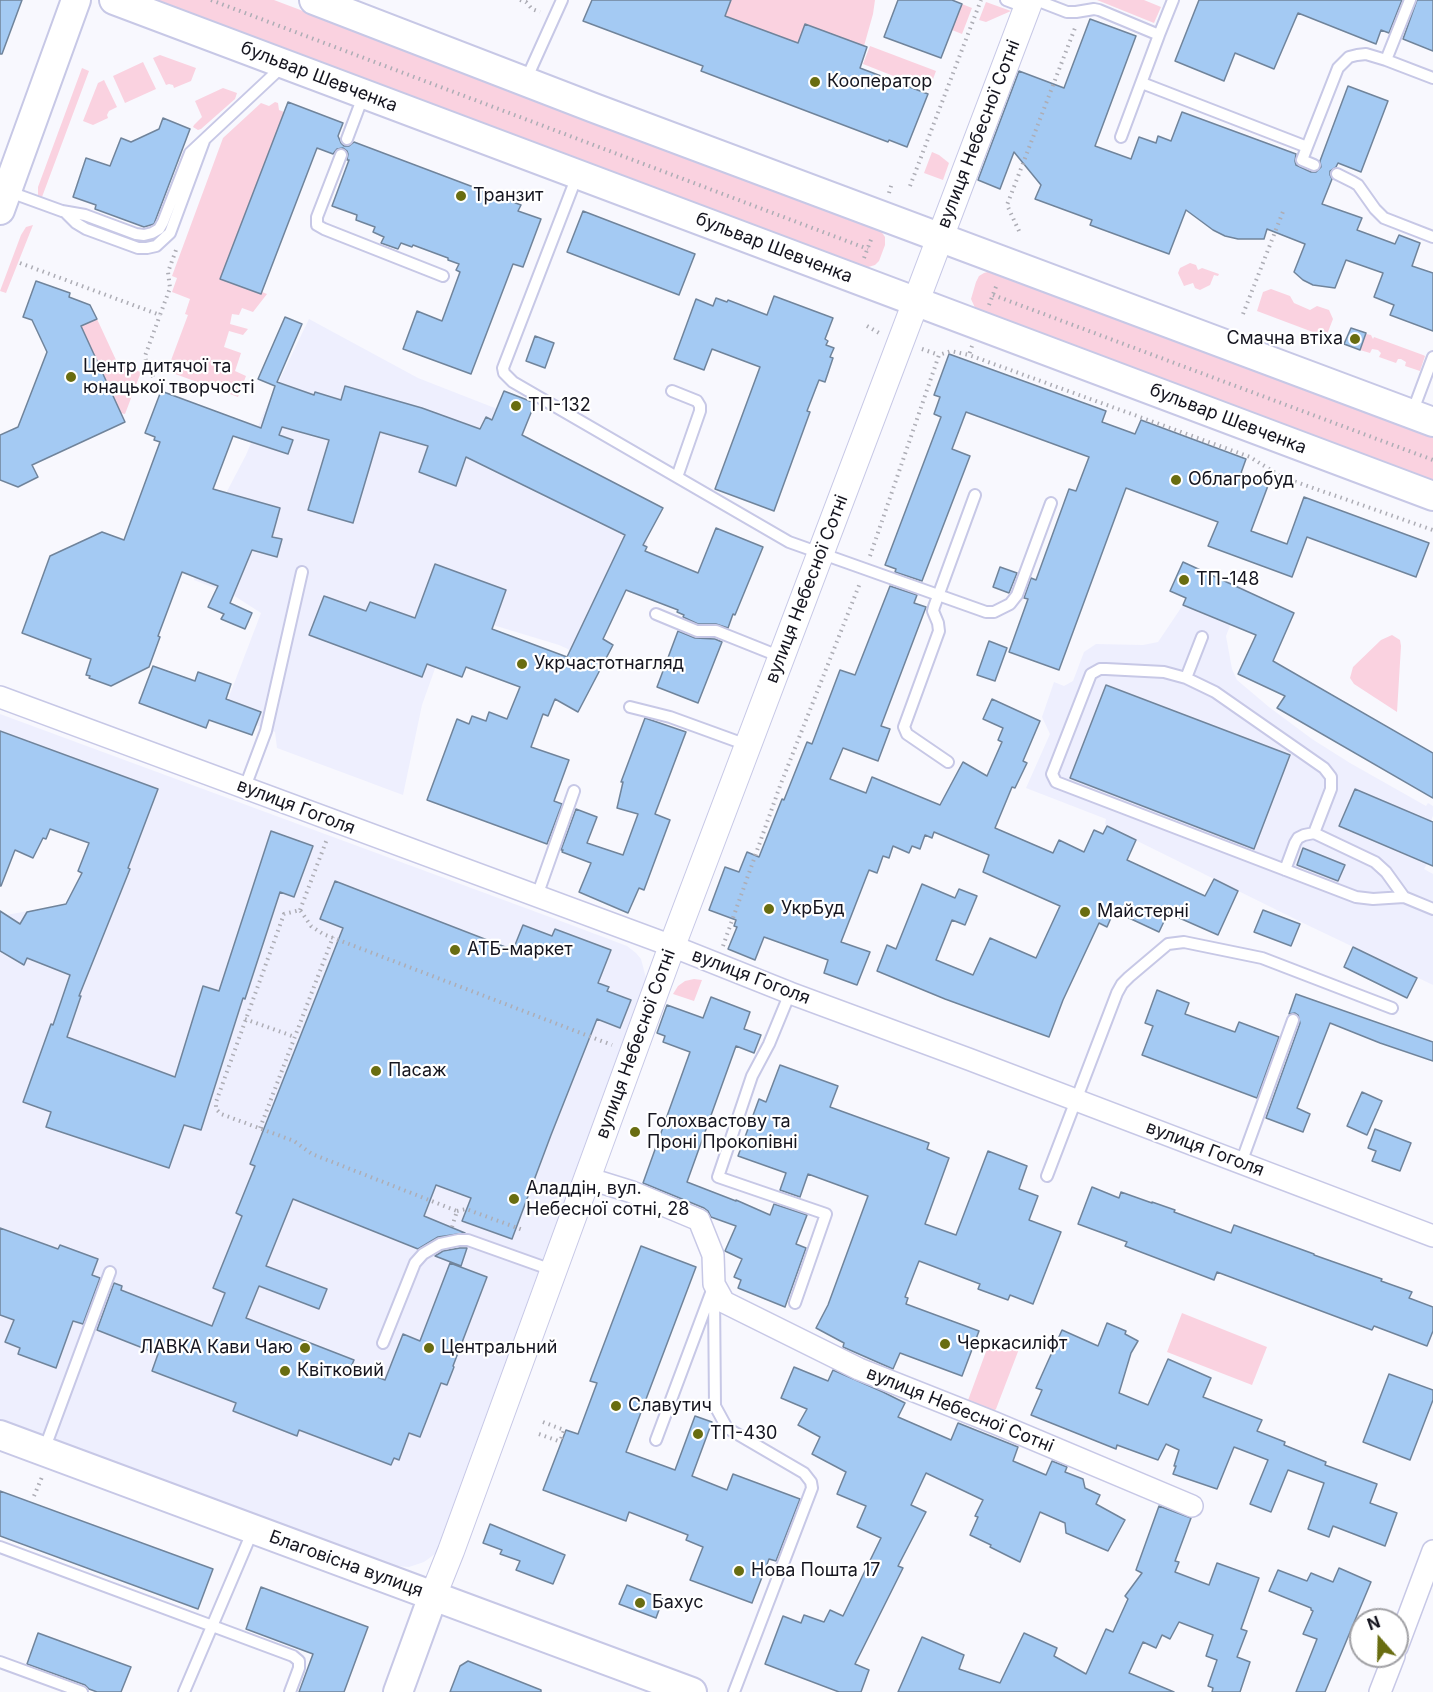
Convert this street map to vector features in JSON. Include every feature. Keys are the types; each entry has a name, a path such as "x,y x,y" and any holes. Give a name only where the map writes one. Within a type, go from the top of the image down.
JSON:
{"main road":[{"path":"4,200 76,0"},
{"name":"бульвар Шевченка","path":"114,0 1433,496"},
{"path":"314,0 525,82 1422,418"},
{"name":"Благовісна вулиця","path":"0,1436 692,1692"},
{"name":"вулиця Небесної Сотні","path":"398,1692 433,1596"}],"street":[{"name":"вулиця Небесної Сотні","path":"433,1596 632,1053 940,237 1025,2"},
{"name":"вулиця Гоголя","path":"0,697 672,946 790,993 1433,1236"},
{"path":"586,1178 632,1192 699,1220 713,1255 714,1284"},
{"name":"вулиця Небесної Сотні","path":"714,1284 724,1302 859,1369 995,1423 1192,1506"},
{"path":"1409,1615 1433,1551"},
{"path":"1380,1692 1389,1668"}],"lane":[{"path":"525,82 562,0"},
{"path":"1121,137 1173,0"},
{"path":"1386,60 1410,0"},
{"path":"1025,2 1067,12 1099,10 1159,34"},
{"path":"1314,165 1302,160 1335,74 1342,62 1349,57 1366,54 1433,78"},
{"path":"4,200 65,212 86,229 138,248 156,246 170,233 206,138 285,64"},
{"path":"1142,83 1307,147"},
{"path":"347,139 364,94"},
{"path":"341,155 317,217 317,225 324,230 442,276"},
{"path":"1337,174 1358,185 1383,218 1433,237"},
{"path":"578,175 503,368 504,373 513,382 779,537 820,554 989,613 1010,604 1017,595 1051,503"},
{"path":"1422,418 1433,357"},
{"path":"672,391 697,401 700,406 677,477"},
{"path":"948,762 907,734 904,727 939,631 939,623 933,611 937,596 975,495"},
{"path":"245,787 266,731 302,572"},
{"path":"656,614 697,631 716,631 781,657"},
{"path":"1186,678 1202,637"},
{"path":"1314,833 1331,789 1331,777 1324,768 1208,687 1164,672 1100,669 1095,671 1090,678 1053,769 1053,778 1060,785 1365,899 1404,897 1433,909"},
{"path":"630,707 670,717 748,745"},
{"path":"537,896 573,791"},
{"path":"1285,870 1298,838 1314,833 1375,862 1386,872 1404,897"},
{"path":"1047,1176 1122,984 1163,947 1173,942 1184,942 1262,958 1392,1008"},
{"path":"790,993 769,1044 752,1076 718,1177 826,1214 795,1303"},
{"path":"1241,1163 1293,1020"},
{"path":"383,1343 418,1258 440,1244 468,1240 552,1270"},
{"path":"44,1451 110,1272"},
{"path":"656,1440 714,1284"},
{"path":"714,1284 715,1406 727,1428 804,1473 811,1482 812,1488 734,1692"},
{"path":"184,1692 253,1530"},
{"path":"0,1547 293,1656 299,1661 299,1668 290,1692"},
{"path":"0,1662 82,1692"}],"path":[{"path":"211,0 868,249"},
{"path":"520,0 526,2 532,9 554,18"},
{"path":"910,186 981,0"},
{"path":"1019,231 1007,205 1081,11"},
{"path":"1243,314 1284,208"},
{"path":"861,267 876,228"},
{"path":"988,306 1000,278"},
{"path":"993,295 1433,460"},
{"path":"153,377 145,356 160,315"},
{"path":"969,355 974,342"},
{"path":"915,347 939,355 951,351 969,355 1250,457 1282,477 1433,530"},
{"path":"722,950 780,786 865,570 939,355"},
{"path":"300,910 333,821"},
{"path":"300,910 315,930 632,1053"},
{"path":"300,910 287,912 281,918 216,1102 216,1109 221,1114 294,1141 312,1154 458,1210 466,1209 523,1230"},
{"path":"260,1128 333,937"},
{"path":"245,1019 295,1037"},
{"path":"453,1241 451,1230 458,1210"},
{"path":"539,1434 560,1442 564,1430 543,1422"}],"shaded area":[{"path":"151,0 274,0 876,228 885,237 885,245 879,261 865,268"},
{"path":"731,0 875,0 864,46 805,24 798,43 734,19 724,19"},
{"path":"1097,0 1144,0 1161,7 1154,23"},
{"path":"986,2 1011,11 986,22 979,20"},
{"path":"962,4 972,8 962,34 952,30"},
{"path":"870,46 936,71 929,90 863,64"},
{"path":"160,55 196,68 191,81 174,88 173,85 166,85 153,58"},
{"path":"143,62 156,89 125,103 113,76"},
{"path":"82,68 89,71 42,197 38,195 38,187"},
{"path":"104,80 117,107 109,111 108,118 93,125 83,121 98,83"},
{"path":"223,88 237,93 235,99 201,129 193,127 202,117 195,101"},
{"path":"275,102 278,103 279,110 284,112 221,278 261,294 262,292 267,294 253,312 242,308 239,315 232,314 230,324 248,329 243,335 229,331 224,347 241,353 235,371 246,376 238,397 167,371 188,315 185,314 190,299 172,292 177,278 172,276 223,138 261,103 269,106"},
{"path":"932,152 949,163 943,180 924,173"},
{"path":"33,225 6,293 0,291 21,235 26,227"},
{"path":"1190,263 1196,265 1198,270 1202,268 1219,274 1214,275 1210,285 1200,290 1195,288 1193,283 1184,286 1178,273 1180,268"},
{"path":"991,271 1433,436 1433,483 976,310 971,299 976,282 979,276"},
{"path":"1271,289 1290,296 1294,303 1310,310 1317,306 1329,310 1333,319 1326,337 1257,311 1263,292"},
{"path":"97,319 116,360 141,372 125,414 120,413 81,326"},
{"path":"309,319 418,378 528,421 523,436 663,508 647,539 647,547 609,625 570,652 559,645 493,625 442,649 422,705 403,795 277,748 275,732 256,725 252,735 219,723 261,613 233,595 194,580 212,520 246,455"},
{"path":"1366,334 1371,335 1373,339 1374,337 1425,356 1420,371 1405,366 1406,362 1401,359 1398,359 1396,363 1379,357 1381,353 1378,350 1372,349 1370,353 1360,350"},
{"path":"1198,569 1245,588 1226,636 1232,669 1237,680 1312,739 1426,806 1428,803 1433,806 1433,816 1422,839 1433,854 1424,869 1433,874 1433,985 1107,826 1106,819 1026,788 1050,734 1042,717 1054,682 1064,686 1073,681 1084,652 1096,644 1143,645 1158,642 1183,605"},
{"path":"1392,635 1400,640 1401,646 1397,712 1354,684 1350,678 1353,667 1381,640"},
{"path":"0,714 627,946 641,959 646,978 645,989 440,1547 424,1562 409,1567 396,1566 0,1419 0,916 46,908 89,924 113,862 0,749"},
{"path":"702,980 694,1001 673,994 685,981"},
{"path":"1182,1313 1267,1347 1252,1385 1167,1352"},
{"path":"991,1338 1019,1349 993,1412 967,1403"}],"building":[{"path":"0,0 22,0 2,54 0,54"},
{"name":"Кооператор","path":"592,0 731,0 725,16 798,43 805,24 867,47 860,68 928,94 907,147 889,140 888,142 701,71 703,66 583,21"},
{"path":"898,0 952,0 962,4 941,58 884,37"},
{"path":"1199,0 1402,0 1389,33 1381,30 1376,44 1298,13 1274,69 1235,53 1224,81 1175,61"},
{"path":"1417,0 1433,0 1433,51 1403,39"},
{"path":"1090,19 1136,36 1095,146 1131,159 1139,137 1156,143 1158,136 1171,141 1182,112 1296,154 1296,165 1316,172 1321,167 1320,161 1348,86 1388,101 1361,172 1338,163 1330,171 1332,179 1322,204 1362,218 1357,230 1395,244 1399,235 1420,243 1412,266 1433,273 1433,331 1390,315 1394,305 1374,297 1383,273 1346,260 1335,288 1313,285 1303,280 1294,272 1305,244 1267,229 1264,239 1238,239 1225,236 1186,210 1169,254 1090,225 1092,220 1035,199 1041,185 1014,152 1000,189 978,180 1019,71 1064,88"},
{"path":"288,102 343,123 338,136 344,146 349,146 354,142 521,205 518,211 541,219 523,267 513,264 471,374 403,349 417,311 442,321 460,272 456,270 459,264 413,245 412,247 401,243 398,249 381,243 384,237 373,232 375,227 356,220 357,215 332,206 349,160 347,160 347,151 343,148 337,149 333,154 317,148 261,294 220,279"},
{"path":"163,118 190,129 154,224 144,227 95,209 96,205 73,197 86,158 110,166 121,138 131,142 159,129"},
{"path":"583,211 695,254 679,295 567,252"},
{"name":"Центр дитячої та юнацької творчості","path":"36,281 70,293 69,297 90,305 97,319 81,326 125,422 32,465 38,477 18,487 0,480 0,435 18,427 47,352 32,320 23,317"},
{"path":"774,296 833,318 825,339 828,341 826,345 834,348 825,382 819,380 807,411 810,412 774,511 715,489 760,367 712,349 704,370 674,359 696,299 713,306 716,298 727,302 728,300 767,315"},
{"path":"285,317 302,324 277,382 314,395 315,392 341,400 345,386 422,408 480,429 486,417 492,420 504,391 535,403 522,435 663,508 643,545 647,547 645,551 698,573 716,528 763,547 728,628 716,624 698,624 683,617 684,615 677,612 678,610 626,590 603,639 613,645 578,712 555,699 548,716 543,714 531,747 569,760 554,801 562,804 547,844 427,800 457,719 469,724 472,716 486,721 489,712 507,719 520,687 466,667 462,677 427,664 422,677 309,635 324,596 366,611 370,602 415,618 435,564 506,590 492,629 567,657 625,535 466,457 456,486 419,472 428,446 380,432 353,523 308,510 329,440 282,427 279,435 293,440 288,454 233,436 213,489 280,508 272,537 282,539 277,557 252,550 230,603 252,613 245,629 221,619 224,614 208,607 218,586 182,572 149,667 111,686 86,675 91,659 22,633 50,556 102,532 124,540 160,442 145,433 161,391 261,428 275,386 258,379"},
{"name":"Смачна втіха","path":"1351,328 1366,333 1360,350 1344,344"},
{"path":"535,336 554,343 545,368 526,361"},
{"path":"949,354 1106,411 1102,422 1135,434 1141,420 1246,459 1241,473 1269,483 1251,531 1287,544 1304,497 1429,543 1416,577 1307,537 1292,577 1208,546 1218,522 1126,488 1059,670 1009,652 1028,599 1024,598 1031,578 1036,580 1069,489 1076,491 1089,457 966,412 952,449 970,456 922,581 895,572 896,569 885,565 941,417 934,414 940,397 934,395"},
{"path":"1183,562 1294,613 1273,661 1433,753 1433,798 1277,708 1285,696 1238,674 1256,635 1183,605 1186,598 1170,591"},
{"path":"1000,567 1017,573 1009,593 993,587"},
{"path":"890,586 917,595 914,603 926,607 881,726 890,729 878,761 843,748 830,779 866,793 872,777 940,805 963,762 987,776 1002,742 998,740 1003,728 983,719 992,699 1040,721 1023,761 1027,763 1015,788 1012,787 995,828 1053,853 1059,840 1084,852 1094,830 1103,834 1107,826 1136,840 1127,860 1205,896 1214,879 1238,891 1218,935 1168,913 1159,932 1114,911 1107,927 1099,923 1063,1000 1049,1037 877,971 887,945 896,949 922,884 955,898 959,889 977,896 965,925 952,920 936,960 973,975 990,938 1036,958 1060,906 983,872 989,855 934,832 932,838 925,835 920,849 912,846 909,853 893,846 889,858 883,856 877,873 869,870 841,942 870,952 857,985 824,973 828,960 764,937 755,960 728,949 737,927 734,926 736,920 709,910 725,867 739,872 747,852 759,857 807,742 812,744 840,670 855,675"},
{"path":"678,631 695,638 715,639 722,642 698,703 657,687"},
{"path":"989,641 1007,648 995,681 977,675"},
{"path":"153,666 195,681 198,672 231,684 226,699 261,712 252,735 209,720 206,728 139,703"},
{"path":"1106,685 1290,755 1254,849 1070,778"},
{"path":"645,718 686,732 655,814 670,820 644,890 639,888 628,913 579,892 591,863 561,850 576,809 597,817 587,843 623,855 638,814 617,808 623,782 621,782"},
{"path":"0,731 158,789 128,868 130,869 79,996 81,996 67,1037 175,1077 203,986 219,991 271,831 313,846 294,897 280,892 201,1130 184,1125 169,1168 46,1127 51,1112 23,1102 70,975 27,958 24,965 0,951 0,911 20,924 27,912 66,904 82,873 78,871 89,843 50,829 33,858 15,850 0,886"},
{"path":"1355,789 1433,822 1433,866 1339,826"},
{"path":"1303,848 1345,865 1338,881 1297,865"},
{"path":"335,881 513,950 523,925 552,936 555,929 611,950 598,983 609,987 607,991 631,1000 620,1028 597,1019 512,1239 462,1221 471,1198 436,1185 424,1216 465,1233 438,1237 418,1249 293,1199 266,1266 327,1289 319,1309 259,1286 246,1318 354,1360 351,1367 385,1380 403,1334 420,1341 450,1263 487,1277 447,1385 441,1383 420,1437 409,1433 399,1460 394,1458 391,1465 299,1430 297,1436 233,1411 236,1403 152,1371 158,1354 97,1330 114,1283 122,1286 121,1290 212,1326 225,1293 213,1288 242,1216 236,1213 255,1166 250,1164 343,928 320,919"},
{"path":"1263,910 1300,924 1291,946 1254,932"},
{"path":"1353,947 1417,978 1407,998 1344,967"},
{"path":"1157,990 1189,1003 1185,1014 1235,1032 1239,1022 1279,1037 1257,1098 1142,1055 1153,1026 1145,1023"},
{"path":"1296,994 1433,1042 1433,1061 1330,1023 1297,1108 1310,1114 1303,1132 1266,1118 1300,1023 1298,1015 1289,1014"},
{"path":"711,997 750,1012 744,1029 761,1035 754,1053 736,1046 687,1182 770,1215 774,1204 807,1215 796,1244 806,1248 785,1307 738,1288 741,1280 734,1277 742,1259 725,1251 736,1226 711,1217 704,1208 643,1183 690,1052 663,1042 665,1036 657,1033 667,1005 703,1018"},
{"path":"780,1065 838,1086 830,1107 929,1143 927,1149 949,1158 925,1224 956,1235 988,1151 1027,1166 1019,1189 1038,1196 1029,1220 1061,1232 1033,1304 1010,1295 1008,1300 978,1289 980,1284 919,1261 905,1297 908,1298 906,1304 979,1331 962,1376 900,1353 893,1369 843,1347 844,1343 816,1328 828,1305 868,1196 808,1174 800,1197 780,1190 786,1173 738,1156 759,1099 766,1102"},
{"path":"1362,1092 1382,1101 1367,1135 1347,1126"},
{"path":"1375,1129 1411,1143 1400,1171 1372,1161 1376,1151 1368,1148"},
{"path":"1092,1187 1119,1198 1121,1192 1152,1202 1231,1233 1234,1225 1412,1292 1409,1298 1433,1307 1433,1331 1427,1346 1374,1326 1372,1330 1217,1272 1214,1280 1125,1246 1127,1242 1078,1224"},
{"path":"0,1228 58,1249 60,1245 98,1259 92,1275 100,1278 83,1324 73,1321 56,1368 18,1354 20,1348 5,1342 14,1320 0,1315"},
{"name":"Славутич","path":"641,1246 696,1267 626,1452 675,1470 695,1416 712,1422 692,1476 727,1490 733,1474 800,1499 776,1561 769,1559 752,1603 690,1580 703,1547 686,1540 688,1535 629,1512 626,1521 543,1490 566,1430 578,1434 597,1383 590,1381"},
{"path":"467,1248 461,1266 435,1256 443,1251"},
{"path":"1107,1323 1126,1331 1125,1334 1138,1341 1131,1353 1119,1393 1148,1405 1168,1359 1211,1378 1203,1397 1262,1420 1257,1431 1285,1442 1284,1445 1326,1462 1325,1465 1377,1484 1370,1503 1397,1513 1385,1546 1333,1526 1329,1537 1308,1529 1324,1483 1288,1470 1271,1512 1250,1504 1268,1460 1234,1447 1217,1489 1173,1474 1179,1450 1166,1444 1158,1460 1117,1445 1116,1449 1031,1415 1042,1390 1036,1388 1062,1330 1098,1346"},
{"path":"794,1367 828,1381 833,1370 883,1392 905,1403 898,1417 951,1440 958,1423 1018,1447 1013,1461 1046,1475 1052,1461 1067,1467 1065,1472 1083,1479 1085,1488 1100,1495 1096,1504 1125,1520 1108,1551 1066,1533 1065,1523 1040,1512 1020,1562 970,1535 978,1517 975,1516 983,1500 926,1473 911,1505 926,1512 898,1566 903,1568 855,1664 869,1670 861,1692 839,1692 765,1664 783,1616 801,1623 804,1615 824,1622 830,1610 843,1616 881,1538 857,1527 866,1506 837,1494 846,1472 812,1454 820,1437 798,1425 807,1409 781,1398"},
{"path":"1389,1374 1433,1390 1433,1400 1410,1460 1363,1442"},
{"path":"0,1491 213,1569 198,1609 0,1536"},
{"path":"1159,1506 1191,1518 1175,1561 1179,1562 1175,1572 1209,1585 1217,1563 1259,1578 1241,1629 1247,1631 1237,1657 1250,1662 1240,1692 1212,1692 1213,1688 1208,1686 1217,1660 1206,1656 1213,1635 1179,1622 1170,1639 1162,1635 1156,1648 1143,1642 1129,1673 1174,1692 898,1692 922,1637 964,1655 959,1669 1000,1683 1024,1633 1057,1648 1054,1656 1086,1674 1106,1629 1113,1632 1128,1599 1125,1596 1142,1573 1136,1570"},
{"path":"490,1524 565,1555 553,1584 516,1570 520,1561 500,1554 502,1550 483,1543"},
{"path":"1339,1568 1371,1582 1360,1608 1349,1608 1349,1635 1325,1692 1296,1692 1317,1639 1303,1634 1313,1611 1311,1608 1269,1591 1278,1570 1307,1581 1311,1573 1333,1582"},
{"name":"Бахус","path":"627,1585 663,1599 656,1618 619,1604"},
{"path":"261,1587 368,1627 344,1692 299,1692 313,1654 246,1629"},
{"path":"38,1633 131,1667 121,1692 97,1692 85,1685 27,1664"},
{"path":"468,1661 541,1690 541,1692 450,1692 460,1666"}],"place":[{"name":"Кооператор","path":"815,82"},
{"name":"Транзит","path":"461,196"},
{"name":"Смачна втіха","path":"1355,339"},
{"name":"Центр дитячої та юнацької творчості","path":"71,377"},
{"name":"ТП-132","path":"516,406"},
{"name":"Облагробуд","path":"1176,480"},
{"name":"ТП-148","path":"1184,580"},
{"name":"Укрчастотнагляд","path":"522,664"},
{"name":"УкрБуд","path":"769,909"},
{"name":"Майстерні","path":"1085,912"},
{"name":"АТБ-маркет","path":"455,950"},
{"name":"Пасаж","path":"376,1071"},
{"name":"Голохвастову та Проні Прокопівні","path":"635,1132"},
{"name":"Аладдін, вул. Небесної сотні, 28","path":"514,1199"},
{"name":"Черкасиліфт","path":"945,1344"},
{"name":"ЛАВКА Кави Чаю","path":"305,1348"},
{"name":"Центральний","path":"429,1348"},
{"name":"Квітковий","path":"285,1371"},
{"name":"Славутич","path":"616,1406"},
{"name":"ТП-430","path":"698,1434"},
{"name":"Нова Пошта 17","path":"739,1571"},
{"name":"Бахус","path":"640,1603"}]}
